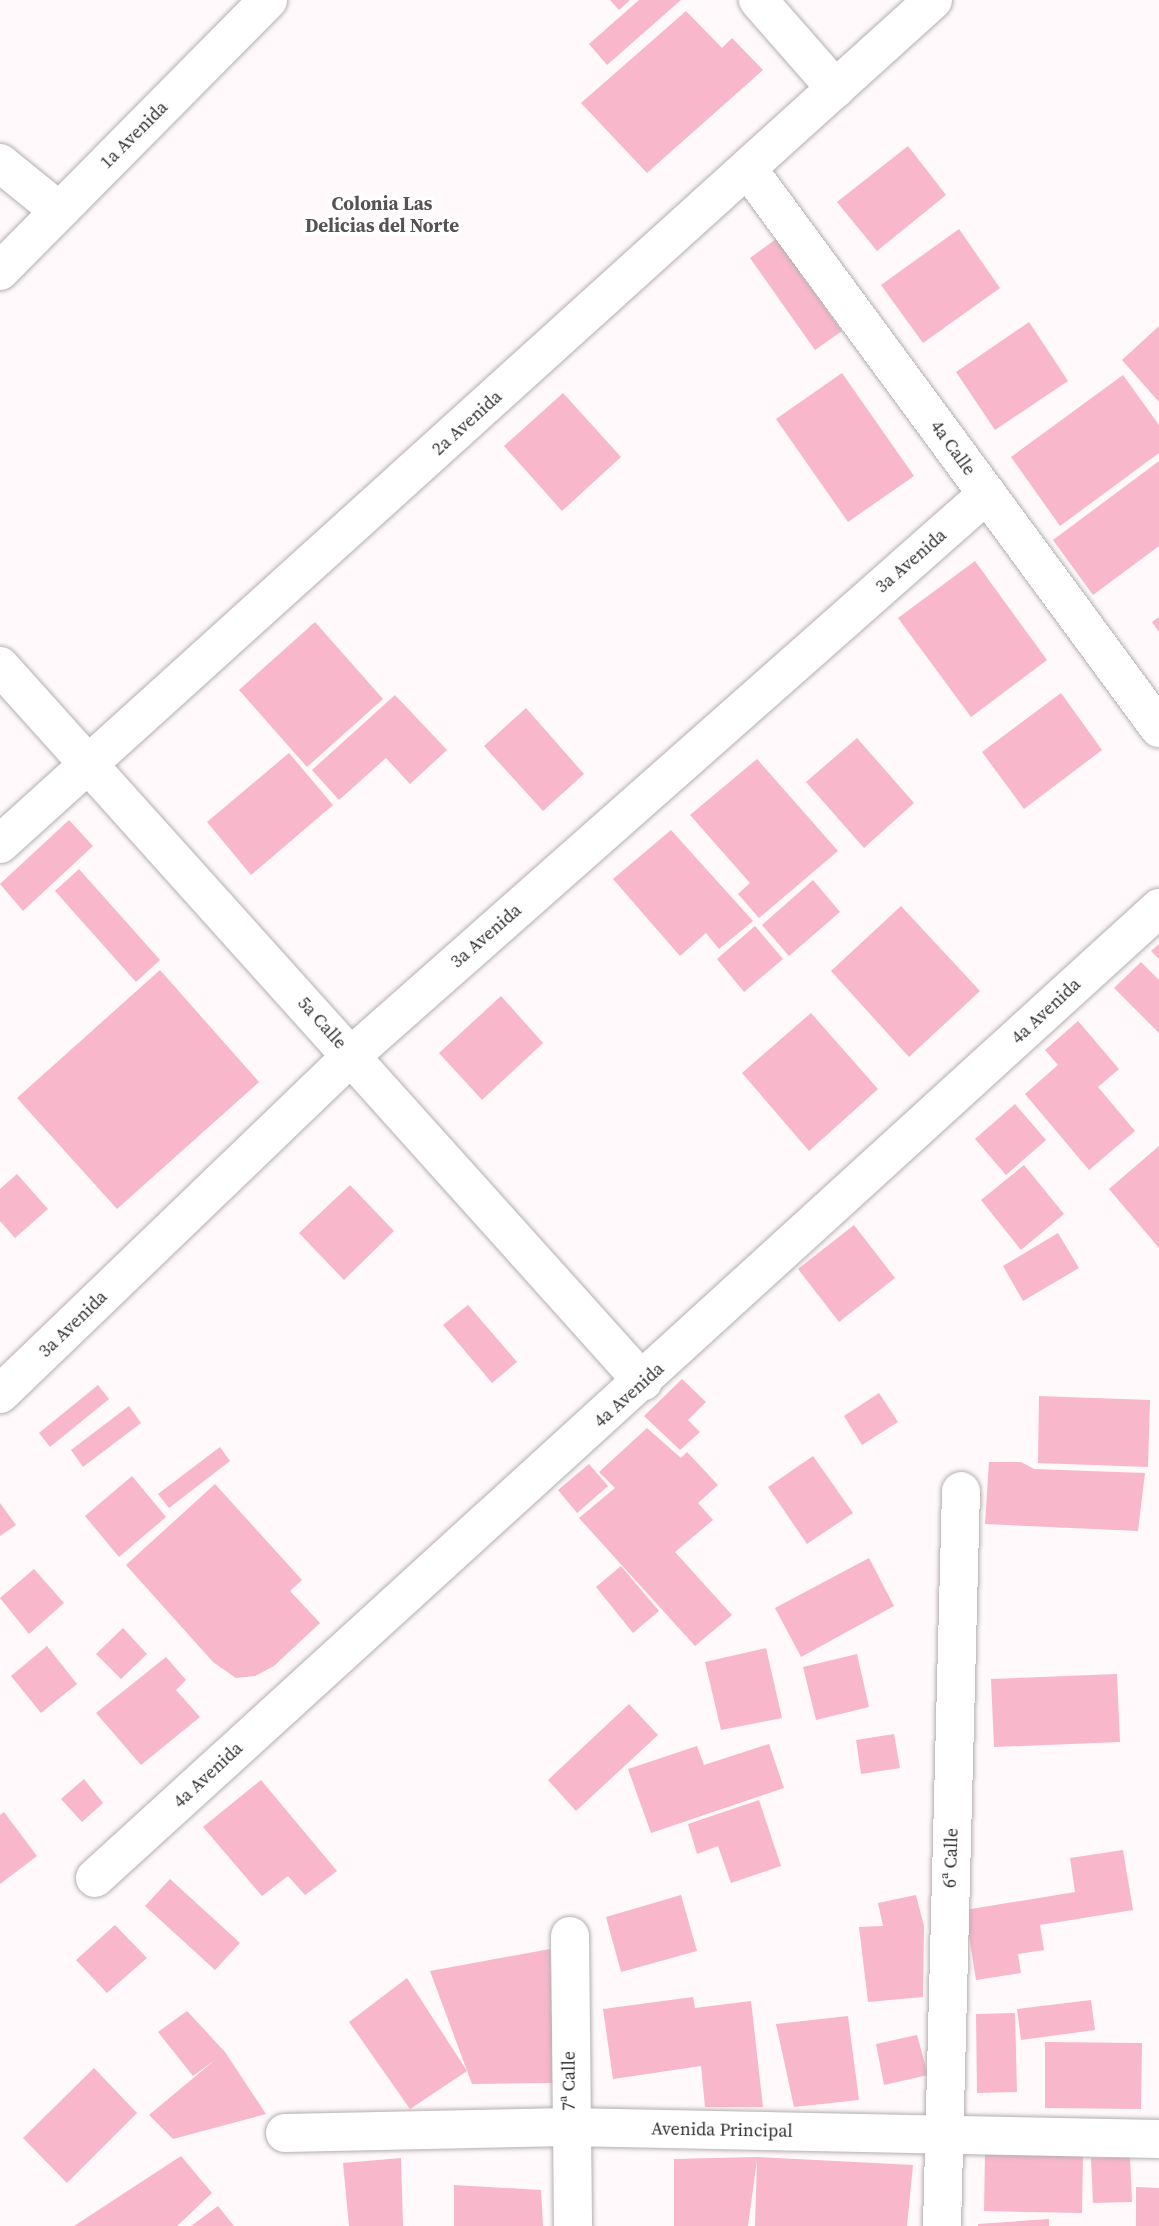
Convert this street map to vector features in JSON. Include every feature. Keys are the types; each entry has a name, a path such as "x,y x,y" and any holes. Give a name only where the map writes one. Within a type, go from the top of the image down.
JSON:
{"street":[{"name":"1a Avenida","path":"0,271 268,0"},
{"path":"758,0 836,89"},
{"name":"2a Avenida","path":"0,844 933,0"},
{"path":"0,163 58,210"},
{"name":"4a Calle","path":"748,169 1159,728"},
{"name":"3a Avenida","path":"0,1394 351,1056 987,494"},
{"name":"5a Calle","path":"0,666 643,1382"},
{"name":"4a Avenida","path":"95,1878 643,1382 1159,908"},
{"name":"6ª Calle","path":"942,2226 961,1491"},
{"name":"7ª Calle","path":"570,1936 568,2127 573,2226"},
{"name":"Avenida Principal","path":"285,2133 568,2127 1159,2139"}],"building":[{"path":"610,0 630,0 619,10"},
{"path":"639,0 681,0 607,65 589,44"},
{"path":"686,11 722,48 732,38 763,70 647,173 581,103"},
{"path":"908,146 946,195 877,251 837,202"},
{"path":"959,229 1000,288 923,343 881,285"},
{"path":"776,239 842,331 815,350 750,258"},
{"path":"1029,322 1068,381 995,430 956,372"},
{"path":"1159,326 1159,402 1122,360"},
{"path":"842,373 914,476 848,522 776,419"},
{"path":"1123,375 1159,425 1159,453 1060,526 1011,457"},
{"path":"563,393 621,457 562,511 504,446"},
{"path":"1159,461 1159,546 1093,595 1053,540"},
{"path":"975,561 1047,660 971,717 898,618"},
{"path":"1159,617 1159,632 1152,622"},
{"path":"315,622 383,699 307,767 239,690"},
{"path":"1061,693 1102,750 1024,809 982,752"},
{"path":"395,695 447,750 410,784 386,758 339,800 312,770"},
{"path":"526,708 584,774 543,811 484,746"},
{"path":"857,738 914,803 864,848 806,782"},
{"path":"289,753 333,805 251,875 207,822"},
{"path":"757,759 838,851 759,918 738,894 750,883 690,815"},
{"path":"69,820 93,846 23,911 0,884"},
{"path":"671,830 753,921 719,949 706,933 680,956 613,879"},
{"path":"79,869 160,960 136,982 55,891"},
{"path":"813,880 840,912 789,956 762,925"},
{"path":"901,906 980,991 909,1057 831,971"},
{"path":"755,926 783,959 744,992 717,959"},
{"path":"1159,944 1159,959 1151,951"},
{"path":"1141,962 1159,980 1159,1033 1114,988"},
{"path":"160,970 259,1082 117,1209 17,1098"},
{"path":"501,996 543,1043 482,1100 439,1053"},
{"path":"811,1013 878,1089 809,1151 742,1073"},
{"path":"1078,1021 1119,1069 1098,1087 1135,1131 1089,1170 1025,1094 1058,1065 1045,1050"},
{"path":"1015,1104 1046,1140 1006,1175 975,1139"},
{"path":"1159,1146 1159,1248 1109,1189"},
{"path":"1024,1165 1064,1214 1021,1250 981,1200"},
{"path":"17,1174 48,1209 15,1238 0,1221 0,1189"},
{"path":"350,1185 394,1231 344,1280 299,1233"},
{"path":"854,1225 895,1278 839,1322 798,1269"},
{"path":"1058,1233 1079,1268 1023,1301 1003,1266"},
{"path":"468,1305 517,1362 492,1383 443,1325"},
{"path":"682,1379 706,1402 688,1420 700,1432 680,1450 644,1416"},
{"path":"98,1385 109,1399 50,1447 39,1433"},
{"path":"879,1393 898,1422 862,1445 844,1416"},
{"path":"1039,1396 1150,1400 1148,1467 1038,1463"},
{"path":"129,1406 141,1423 83,1467 71,1450"},
{"path":"647,1428 681,1458 687,1452 718,1485 698,1503 713,1520 675,1552 732,1615 695,1646 579,1518 615,1488 599,1472"},
{"path":"220,1447 230,1461 169,1508 158,1494"},
{"path":"813,1456 853,1513 807,1544 768,1487"},
{"path":"989,1462 1021,1462 1034,1469 1145,1473 1138,1531 985,1524"},
{"path":"589,1464 608,1486 577,1513 558,1490"},
{"path":"132,1476 166,1517 119,1557 85,1516"},
{"path":"215,1484 302,1580 290,1591 320,1623 274,1666 255,1676 236,1678 213,1662 126,1565"},
{"path":"0,1503 16,1525 0,1536"},
{"path":"869,1558 894,1606 801,1657 775,1608"},
{"path":"621,1566 659,1611 633,1633 596,1587"},
{"path":"34,1569 64,1603 29,1634 0,1598"},
{"path":"123,1628 147,1654 121,1679 96,1654"},
{"path":"47,1646 77,1684 41,1713 11,1676"},
{"path":"766,1648 782,1718 721,1730 705,1662"},
{"path":"857,1654 869,1707 816,1720 803,1667"},
{"path":"166,1657 186,1680 176,1690 200,1717 141,1765 96,1713"},
{"path":"1117,1674 1120,1742 994,1747 991,1679"},
{"path":"629,1704 658,1735 576,1811 548,1780"},
{"path":"894,1734 900,1768 861,1774 856,1740"},
{"path":"769,1744 784,1788 651,1833 628,1769 697,1746 704,1765"},
{"path":"84,1779 103,1803 82,1822 61,1799"},
{"path":"261,1780 337,1871 305,1895 288,1876 262,1896 203,1827"},
{"path":"759,1800 781,1866 731,1883 718,1846 697,1854 688,1824"},
{"path":"4,1812 37,1856 0,1884 0,1815"},
{"path":"1123,1850 1133,1910 1040,1925 1044,1950 1018,1954 1021,1973 976,1980 965,1910 1075,1892 1070,1858"},
{"path":"170,1879 240,1943 215,1970 145,1906"},
{"path":"681,1895 697,1951 621,1972 606,1917"},
{"path":"916,1895 924,1926 923,1997 868,2002 859,1927 883,1926 878,1903"},
{"path":"115,1925 147,1958 107,1993 76,1960"},
{"path":"550,1949 554,2083 472,2084 430,1971"},
{"path":"407,1978 467,2071 410,2109 349,2022"},
{"path":"693,1997 695,2008 751,2001 763,2107 705,2107 701,2066 613,2079 603,2009"},
{"path":"1091,2000 1095,2030 1021,2040 1017,2009"},
{"path":"187,2011 225,2052 266,2114 173,2139 149,2115 215,2060 193,2076 158,2032"},
{"path":"1015,2013 1017,2092 977,2093 976,2014"},
{"path":"848,2016 859,2100 794,2107 776,2024"},
{"path":"917,2035 928,2075 884,2085 876,2044"},
{"path":"1045,2042 1142,2043 1141,2109 1045,2108"},
{"path":"94,2068 137,2113 67,2183 23,2138"},
{"path":"985,2153 1083,2155 1082,2213 984,2211"},
{"path":"181,2156 212,2193 177,2226 74,2226"},
{"path":"757,2157 913,2165 907,2226 755,2226 757,2160 748,2226 674,2226 674,2159"},
{"path":"1130,2157 1132,2202 1093,2203 1091,2158"},
{"path":"401,2158 403,2226 349,2226 343,2163"},
{"path":"454,2185 541,2190 543,2226 454,2226"},
{"path":"1136,2187 1159,2188 1159,2226 1136,2226"},
{"path":"218,2206 234,2226 191,2226"},
{"path":"1049,2219 1049,2226 978,2226 978,2224"}],"district":[{"name":"Colonia Las Delicias del Norte","path":"382,215"}]}
